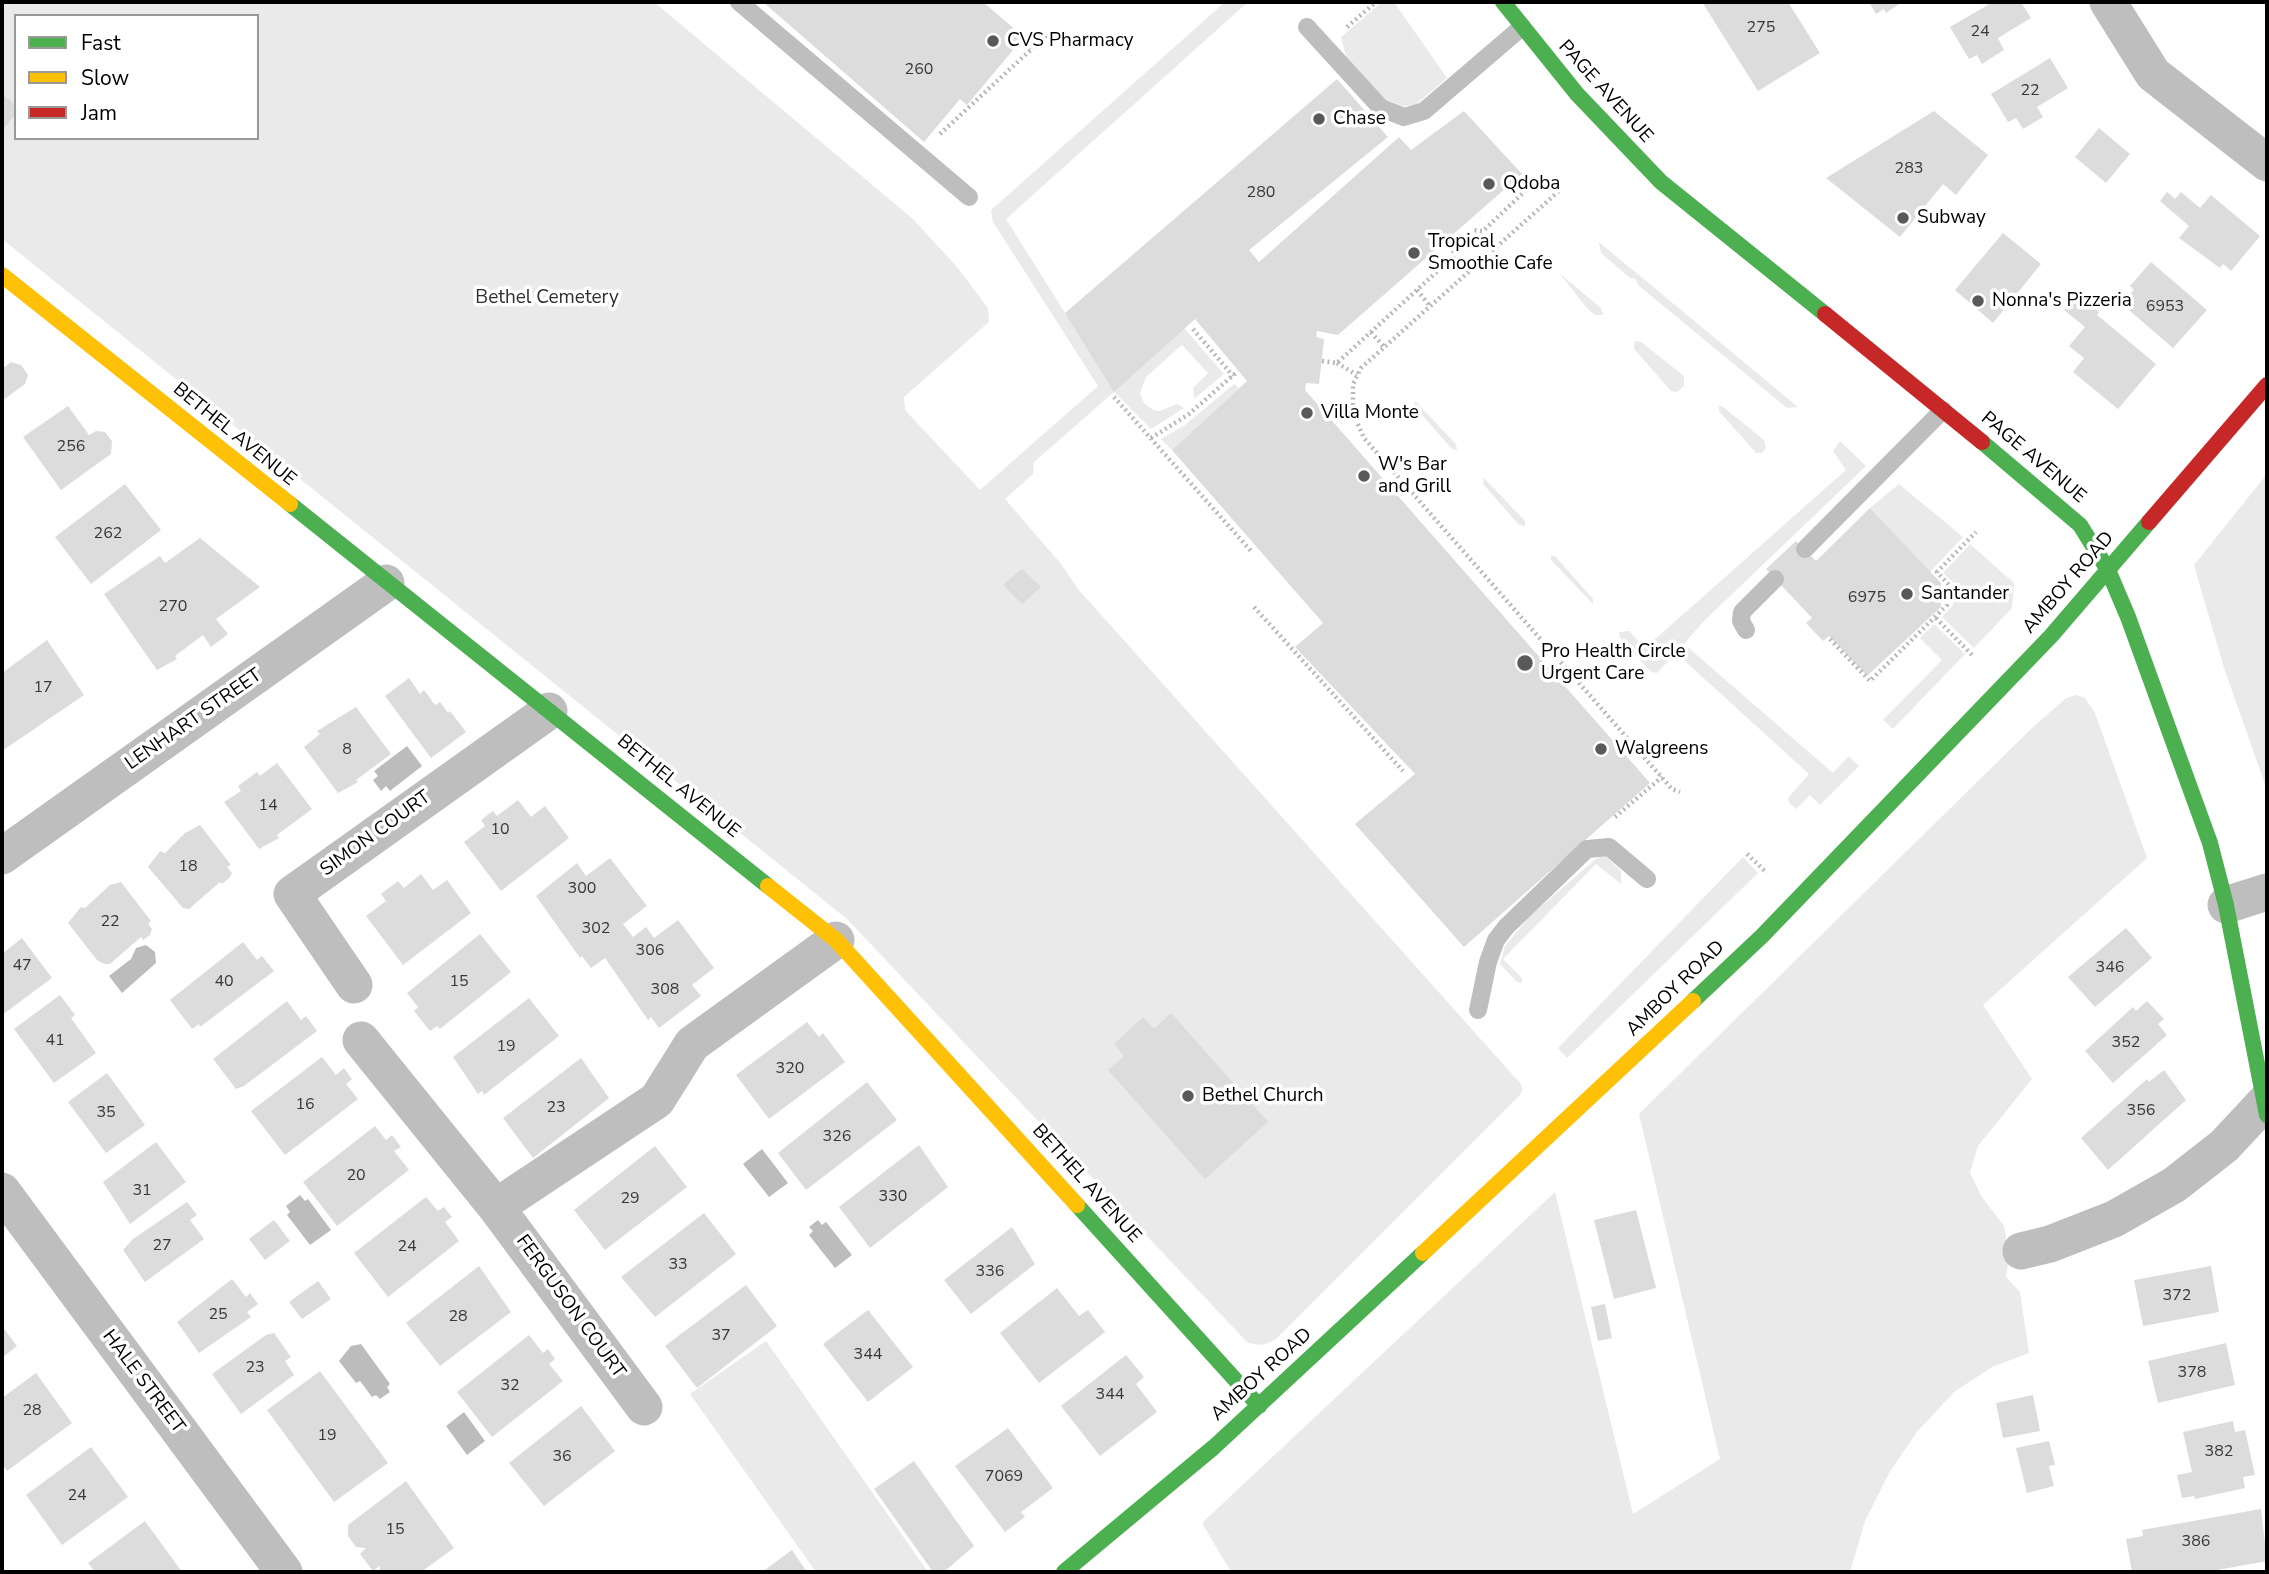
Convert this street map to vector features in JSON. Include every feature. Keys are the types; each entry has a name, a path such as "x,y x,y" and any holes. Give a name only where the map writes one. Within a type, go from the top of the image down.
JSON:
{"street":[{"name":"PAGE AVENUE","path":"1503,2 1608,130 1661,182 1943,410 2080,525 2108,570 2202,818 2226,905 2266,1109"},
{"path":"2108,2 2153,74 2267,163"},
{"name":"BETHEL AVENUE","path":"2,275 836,940 1259,1406"},
{"name":"AMBOY ROAD","path":"1064,1572 1259,1406 1762,936 2002,689 2267,385"},
{"name":"LENHART STREET","path":"2,856 386,583"},
{"name":"SIMON COURT","path":"354,985 292,894 549,711"},
{"path":"2226,905 2267,892"},
{"path":"496,1207 657,1100 692,1044 836,940"},
{"name":"FERGUSON COURT","path":"361,1040 496,1207 644,1407"},
{"path":"2021,1251 2050,1244 2114,1219 2174,1185 2266,1109"},
{"name":"HALE STREET","path":"2,1191 284,1572"}],"lane":[{"path":"739,2 969,197"},
{"path":"1307,27 1381,107 1404,117 1423,111 1522,27"},
{"path":"1805,549 1943,410"},
{"path":"1746,631 1741,621 1742,612 1775,579"},
{"path":"1478,1010 1488,962 1496,940 1587,849 1609,847 1647,879"}],"path":[{"path":"1343,30 1376,2"},
{"path":"931,142 1050,32"},
{"path":"1020,42 1030,50"},
{"path":"1337,363 1453,257 1454,248 1473,230 1483,231 1543,174"},
{"path":"1559,191 1384,347 1357,375 1352,394 1353,413 1364,438 1662,777 1680,792"},
{"path":"1453,257 1467,272"},
{"path":"1417,290 1430,306"},
{"path":"1193,329 1233,376"},
{"path":"1371,332 1384,347"},
{"path":"1322,361 1337,363 1357,375"},
{"path":"1151,438 1189,414 1238,371"},
{"path":"1114,397 1251,551"},
{"path":"1830,639 1870,681 1947,605 1949,585 1937,572 1976,532"},
{"path":"1254,607 1403,771"},
{"path":"1936,618 1973,656"},
{"path":"1615,817 1662,777"},
{"path":"1747,855 1767,873"}],"green space":[{"name":"Bethel Cemetery","path":"2,2 654,2 913,219 957,267 988,308 989,322 904,397 905,410 980,490 1098,386 993,222 991,210 1225,2 1248,2 1006,219 1065,313 1184,328 1224,374 1194,399 1193,388 1208,373 1182,345 1146,377 1140,393 1144,403 1153,410 1160,411 1177,404 1184,408 1151,429 1114,392 1034,462 1033,474 1005,499 1061,564 1078,589 1523,1089 1275,1340 1262,1345 1248,1343 847,919 2,239"},
{"path":"1382,2 1394,2 1447,78 1414,106 1402,106 1377,96 1348,64 1341,37"},
{"path":"1599,242 1798,407 1787,408 1638,285 1636,279 1630,278 1601,253"},
{"path":"1559,273 1601,308 1603,315 1595,315 1587,308"},
{"path":"1635,341 1641,342 1684,376 1684,386 1677,392 1671,391 1634,349"},
{"path":"1234,384 1239,388 1172,450 1161,439 1185,425"},
{"path":"1415,401 1456,444 1457,450 1452,449 1414,406"},
{"path":"1719,406 1764,440 1766,448 1762,453 1756,453 1719,411"},
{"path":"1840,441 1866,466 1704,621 1684,644 1833,773 1849,756 1859,766 1820,805 1810,795 1796,809 1789,803 1788,798 1809,774 1676,653 1657,673 1651,672 1620,638 1619,632 1629,631 1645,648 1846,470 1833,451"},
{"path":"2267,474 2267,790 2224,668 2194,565"},
{"path":"1484,478 1525,521 1525,526 1519,525 1483,484"},
{"path":"1899,484 1963,537 1930,572 1870,508"},
{"path":"1970,544 2014,583 2012,608 1974,648 1942,617 1953,605 1955,584 1943,573"},
{"path":"1551,556 1555,556 1593,599 1593,604 1551,560"},
{"path":"1934,624 1965,654 1893,729 1883,720 1942,660 1920,638"},
{"path":"2076,695 2085,698 2095,713 2147,858 1983,1005 2032,1079 1978,1146 1970,1173 1982,1197 2004,1226 2009,1256 2006,1277 2020,1292 2029,1353 1992,1367 1954,1392 1917,1432 1889,1473 1865,1521 1850,1572 1231,1572 1202,1523 1555,1192 1633,1514 1720,1459 1639,1114 2032,728 2066,698"},
{"path":"1605,856 1621,871 1621,884 1596,864 1503,959 1522,978 1522,983 1517,982 1500,964 1505,946 1530,916 1597,858"},
{"path":"1743,857 1758,873 1567,1058 1558,1048"},
{"path":"766,1341 928,1572 816,1572 690,1394"}],"shaded area":[{"path":"407,746 422,766 390,791 386,786 381,791 373,780 378,776 374,771"},
{"path":"146,945 155,952 156,963 122,993 109,976 131,959 136,948"},
{"path":"762,1149 788,1183 769,1197 743,1164"},
{"path":"300,1195 305,1201 308,1199 331,1230 310,1245 287,1215 290,1212 286,1206"},
{"path":"818,1220 822,1225 826,1222 852,1255 835,1268 809,1235 813,1231 809,1227"},
{"path":"361,1344 390,1384 387,1387 390,1392 380,1399 376,1395 372,1397 360,1381 356,1383 339,1361 351,1346"},
{"path":"464,1412 485,1441 467,1455 446,1426"}],"building":[{"path":"763,2 983,2 1024,37 967,105 960,99 924,142"},
{"path":"1702,2 1788,2 1820,53 1758,91"},
{"path":"1869,2 1902,2 1886,13 1884,9 1876,14"},
{"path":"1993,2 2021,2 2031,18 1998,38 2004,50 1982,64 1977,55 1969,59 1950,27"},
{"path":"2050,58 2068,88 2037,107 2043,117 2023,129 2016,118 2008,122 1991,94"},
{"path":"1337,79 1388,137 1249,250 1259,262 1399,137 1411,150 1464,111 1522,174 1338,335 1317,331 1316,337 1324,339 1319,384 1306,383 1305,390 1650,783 1464,947 1355,824 1415,774 1295,647 1323,623 1172,450 1247,381 1195,319 1114,392 1065,313"},
{"path":"2,94 14,103 14,116 2,131"},
{"path":"1934,111 1988,155 1956,195 1943,184 1900,237 1826,178"},
{"path":"2099,128 2130,154 2106,183 2075,157"},
{"path":"2167,192 2175,199 2181,192 2200,208 2211,195 2260,236 2231,271 2223,264 2220,268 2179,238 2189,226 2160,201"},
{"path":"2003,233 2041,264 1993,323 1955,290"},
{"path":"2151,262 2207,310 2173,348 2122,304 2134,290 2130,286"},
{"path":"2077,293 2099,312 2097,315 2156,364 2118,409 2073,372 2084,358 2069,346 2085,327 2064,310"},
{"path":"11,362 21,365 28,375 25,384 2,401 2,363 5,367"},
{"path":"68,406 89,435 96,431 105,432 112,441 111,454 61,490 23,437"},
{"path":"125,484 161,530 91,584 55,537"},
{"path":"1870,508 1941,583 1941,607 1867,676 1829,636 1823,641 1806,623 1812,618 1766,569 1796,541 1816,561"},
{"path":"200,538 260,587 216,619 228,634 211,647 203,635 175,656 177,659 157,670 104,594 160,556 165,563"},
{"path":"1022,569 1041,587 1022,604 1003,585"},
{"path":"47,640 84,695 2,751 2,673"},
{"path":"409,678 420,694 424,690 435,705 440,702 448,713 450,711 466,732 431,758 385,696"},
{"path":"356,707 391,754 356,780 358,782 338,793 304,747 320,734 317,731"},
{"path":"277,763 312,809 277,835 279,838 259,849 224,802 241,791 238,786 257,772 260,776"},
{"path":"518,800 531,817 545,806 569,838 501,891 464,842 485,826 481,820 493,811 497,816"},
{"path":"200,825 231,865 227,867 232,873 189,909 183,908 148,867 160,851 165,853 185,833"},
{"path":"610,858 647,906 623,924 633,937 646,927 654,938 678,920 714,968 692,985 701,996 659,1028 651,1017 648,1020 605,958 591,968 582,956 580,958 536,896 577,863 586,876"},
{"path":"421,874 433,890 447,880 471,913 403,965 366,916 386,901 381,894 398,881 404,888"},
{"path":"121,882 151,921 148,924 152,929 150,935 143,940 141,937 110,964 104,964 97,960 68,923 81,907 85,908 110,885"},
{"path":"2126,928 2152,958 2095,1007 2068,977"},
{"path":"480,934 511,972 440,1029 437,1026 430,1031 414,1011 418,1007 407,993"},
{"path":"22,938 52,978 2,1015 2,954"},
{"path":"243,942 257,960 262,956 274,971 200,1027 199,1024 192,1029 170,1000"},
{"path":"60,995 75,1015 71,1018 96,1053 54,1083 14,1029"},
{"path":"529,998 559,1036 484,1095 482,1091 478,1094 453,1057"},
{"path":"287,1001 301,1020 306,1016 317,1031 244,1086 236,1089 213,1059"},
{"path":"2147,1001 2164,1019 2158,1024 2167,1035 2113,1083 2085,1051 2133,1007 2136,1011"},
{"name":"Bethel Church","path":"1171,1013 1268,1122 1205,1179 1108,1070 1124,1056 1114,1044 1143,1017 1154,1029"},
{"path":"807,1022 819,1037 823,1033 845,1062 769,1119 736,1075"},
{"path":"322,1057 336,1075 344,1068 352,1079 346,1084 358,1099 285,1155 251,1111"},
{"path":"581,1058 609,1098 533,1158 503,1118"},
{"path":"2164,1070 2186,1100 2108,1170 2081,1138 2147,1079 2149,1082"},
{"path":"107,1073 145,1125 106,1153 68,1102"},
{"path":"867,1082 897,1120 806,1190 778,1153"},
{"path":"375,1126 386,1140 392,1135 401,1147 394,1151 409,1170 337,1226 303,1182"},
{"path":"156,1142 186,1182 130,1224 103,1182"},
{"path":"919,1145 948,1187 870,1248 839,1207"},
{"path":"655,1146 687,1187 605,1250 574,1210"},
{"path":"426,1197 438,1211 444,1207 452,1217 445,1222 459,1241 388,1297 354,1253"},
{"path":"187,1202 197,1215 190,1220 204,1239 145,1282 123,1250 133,1239"},
{"path":"1636,1210 1656,1288 1614,1299 1594,1220"},
{"path":"704,1213 736,1254 655,1317 621,1277"},
{"path":"274,1220 290,1241 265,1260 249,1239"},
{"path":"1012,1227 1035,1264 971,1314 944,1280"},
{"path":"479,1266 511,1312 440,1366 406,1323"},
{"path":"2211,1266 2219,1312 2143,1326 2134,1280"},
{"path":"232,1279 246,1297 250,1293 258,1304 247,1312 251,1317 199,1353 177,1322"},
{"path":"318,1281 331,1299 302,1319 289,1302"},
{"path":"746,1285 777,1326 697,1388 665,1346"},
{"path":"1057,1288 1079,1316 1088,1310 1105,1332 1039,1383 1000,1333"},
{"path":"1605,1304 1612,1338 1598,1341 1591,1307"},
{"path":"868,1310 913,1367 868,1402 823,1344"},
{"path":"2,1326 17,1346 2,1358"},
{"path":"274,1333 291,1357 285,1361 294,1375 241,1414 212,1374 266,1335"},
{"path":"529,1335 543,1353 548,1349 555,1359 549,1364 563,1381 492,1437 457,1392"},
{"path":"2226,1343 2235,1385 2158,1403 2148,1361"},
{"path":"1126,1355 1144,1377 1136,1384 1157,1412 1100,1456 1061,1406"},
{"path":"320,1371 388,1463 334,1502 267,1410"},
{"path":"36,1373 72,1423 7,1471 2,1464 2,1398"},
{"path":"2033,1395 2040,1431 2003,1438 1996,1403"},
{"path":"581,1406 615,1451 544,1506 509,1463"},
{"path":"2233,1421 2235,1432 2245,1430 2255,1475 2243,1477 2245,1488 2195,1499 2194,1496 2182,1498 2177,1475 2192,1472 2183,1432"},
{"path":"1008,1428 1053,1488 1021,1512 1025,1517 1005,1532 955,1466"},
{"path":"2049,1441 2055,1465 2049,1466 2054,1486 2027,1493 2016,1448"},
{"path":"91,1447 128,1497 62,1545 26,1495"},
{"path":"914,1461 974,1546 944,1572 933,1572 874,1489"},
{"path":"406,1481 454,1548 421,1572 380,1572 380,1566 373,1571 360,1554 366,1548 356,1547 348,1536 348,1525"},
{"path":"2261,1509 2267,1561 2206,1572 2132,1572 2126,1539 2143,1536 2142,1530"},
{"path":"145,1521 182,1572 95,1572 88,1563"},
{"path":"792,1550 807,1572 762,1572"}],"traffic: fast":[{"path":"1503,2 1577,94 1661,182 1825,314"},
{"path":"1982,442 2080,525 2108,570 2128,617 2210,843 2226,905 2267,1115"},
{"path":"290,504 768,886"},
{"path":"1693,1001 1762,936 2051,636 2149,522"},
{"path":"1077,1205 1259,1406"},
{"path":"1064,1572 1214,1447 1423,1253"}],"traffic: slow":[{"path":"2,275 290,504"},
{"path":"768,886 836,940 1077,1205"},
{"path":"1423,1253 1693,1001"}],"traffic: jam":[{"path":"1825,314 1982,442"},
{"path":"2149,522 2267,385"}],"place":[{"name":"CVS Pharmacy","path":"993,41"},
{"name":"Chase","path":"1319,119"},
{"name":"Qdoba","path":"1489,184"},
{"name":"Subway","path":"1903,218"},
{"name":"Tropical Smoothie Cafe","path":"1414,253"},
{"name":"Nonna's Pizzeria","path":"1978,301"},
{"name":"Villa Monte","path":"1307,413"},
{"name":"W's Bar and Grill","path":"1364,476"},
{"name":"Santander","path":"1907,594"},
{"name":"Pro Health Circle Urgent Care","path":"1525,663"},
{"name":"Walgreens","path":"1601,749"},
{"name":"Bethel Church","path":"1188,1096"}]}
